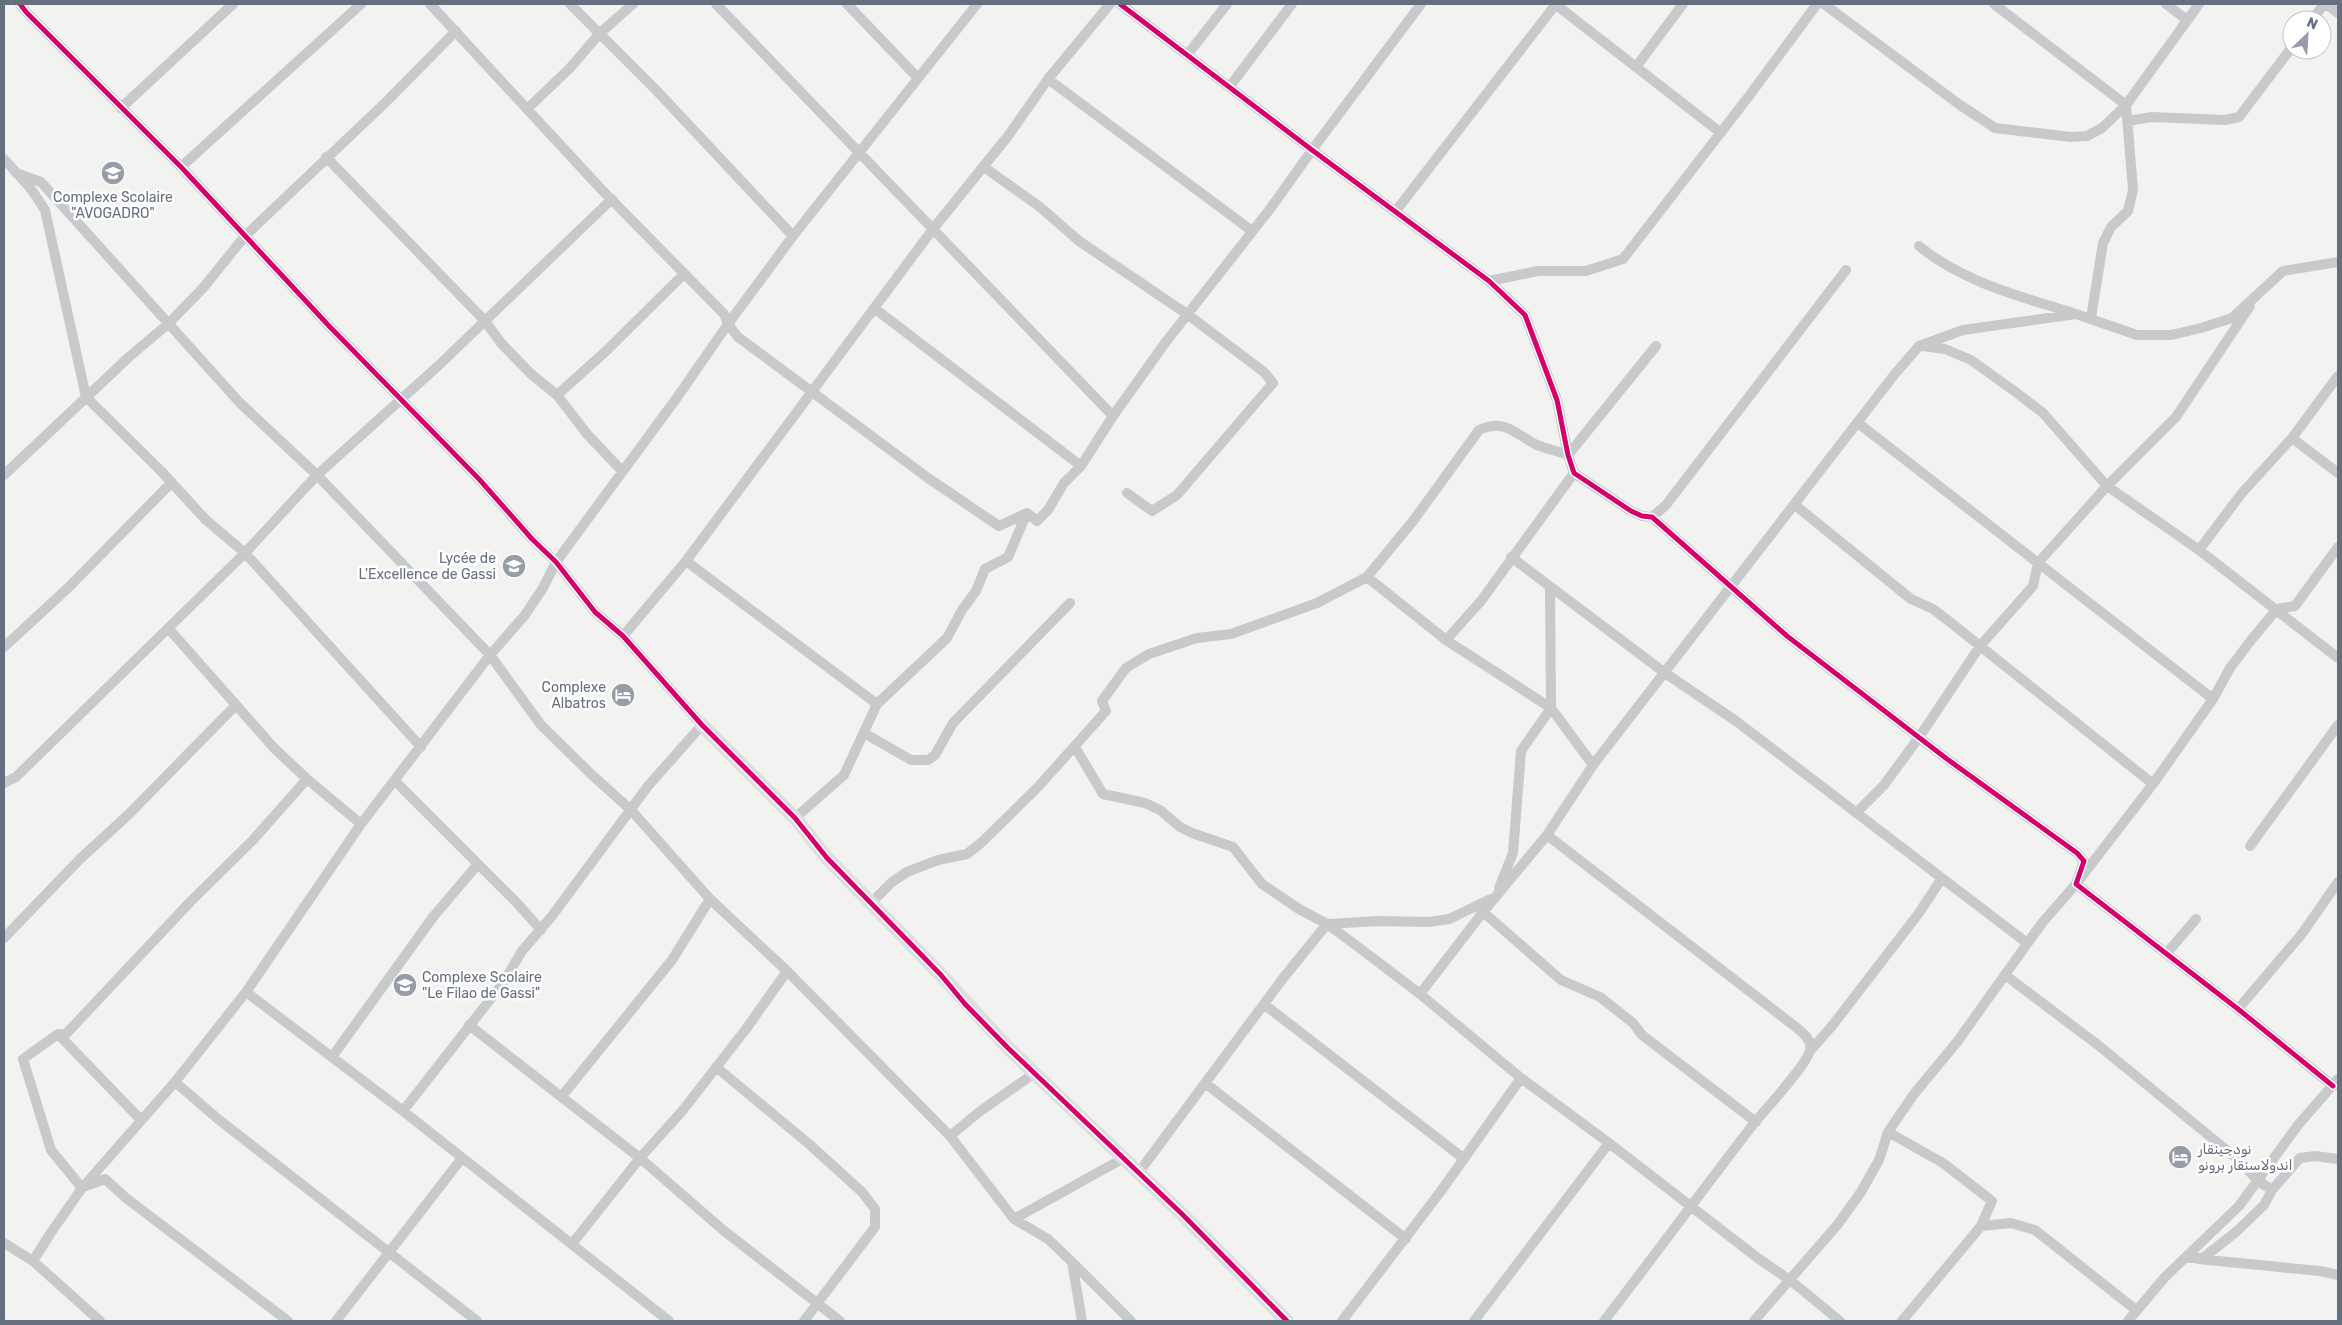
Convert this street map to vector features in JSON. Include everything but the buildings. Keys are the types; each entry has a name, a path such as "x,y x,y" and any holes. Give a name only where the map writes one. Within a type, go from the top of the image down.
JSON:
{"street":[{"path":"20,4 27,14 181,167 401,399 480,479 532,539 556,562 595,612 623,636 702,725 795,818 827,858 941,975 1008,1048 1036,1072 1139,1172 1287,1321"},
{"path":"121,108 233,4"},
{"path":"181,167 361,4"},
{"path":"430,4 612,199 724,314 728,324 738,337 978,514 999,526 1027,513"},
{"path":"570,4 600,33 793,236"},
{"path":"528,109 570,68 600,33 633,4"},
{"path":"716,4 859,154 921,215 1112,416"},
{"path":"846,4 917,77"},
{"path":"34,1262 50,1234 82,1188 175,1082 246,992 361,824 421,748 490,655 525,615 543,588 556,562 696,372 728,324 793,236 859,154 917,77 977,4"},
{"path":"623,636 686,561 933,229 984,167 1048,79 1110,4"},
{"path":"1120,4 1489,281 1525,315 1557,400 1568,454 1574,473 1631,511 1642,516 1652,517 1787,636 1920,736 1947,759 2077,852 2084,861 2076,884"},
{"path":"1188,54 1227,4"},
{"path":"1230,86 1292,4"},
{"path":"1027,513 1037,521 1048,510 1064,483 1081,466 1112,416 1187,314 1270,209 1421,4"},
{"path":"1395,212 1555,4 1721,133"},
{"path":"1636,67 1683,4"},
{"path":"1489,281 1538,271 1586,271 1623,259 1721,133 1817,4"},
{"path":"1824,4 1960,105 1995,128 2070,137 2087,136 2102,128 2126,105 2199,4"},
{"path":"1994,4 2126,105 2133,190 2128,212 2111,227 2103,243 2091,318"},
{"path":"2166,4 2187,20"},
{"path":"2325,4 2338,13"},
{"path":"4,475 130,356 168,324 203,288 245,236 386,102 456,31"},
{"path":"2128,121 2152,117 2225,120 2239,117 2282,60"},
{"path":"1048,79 1252,231"},
{"path":"326,157 484,321 531,374 557,395 587,434 622,471"},
{"path":"4,159 31,189 45,210 86,397 172,482 206,520 245,553 421,748"},
{"path":"984,167 1040,207 1105,259 1187,314 1264,372 1273,383 1178,495 1152,511 1127,493"},
{"path":"16,173 41,182 240,403 316,475 490,655 541,724 592,775 631,810 710,899 787,970 950,1136 1014,1219 1048,1239 1130,1321"},
{"path":"4,783 16,777 168,630 288,509 316,475 401,399 612,199"},
{"path":"1919,246 1952,270 1983,283 2137,334 2171,335 2232,318 2283,271 2338,262"},
{"path":"1652,517 1666,505 1846,270"},
{"path":"557,395 684,274"},
{"path":"1857,812 1884,785 1920,736 1980,646 2033,586 2038,563 2107,486 2176,417 2261,290"},
{"path":"874,308 1081,466"},
{"path":"1420,994 1483,912 1547,836 1593,765 1919,346 1963,330 2076,314"},
{"path":"1568,454 1656,346"},
{"path":"1919,346 1945,349 1971,360 2017,393 2043,413 2107,486 2199,550 2338,658"},
{"path":"2199,550 2242,493 2292,438 2338,376"},
{"path":"1858,423 2213,699"},
{"path":"870,903 892,882 907,872 938,860 966,854 982,842 1038,787 1106,710 1102,701 1126,668 1149,654 1197,638 1231,634 1317,603 1367,577 1413,521 1479,430 1493,424 1522,434 1537,445 1568,454"},
{"path":"2292,438 2338,473"},
{"path":"1446,640 1481,601 1511,557 1574,473"},
{"path":"4,647 69,587 172,482"},
{"path":"1795,505 1911,599 1932,609 2154,784"},
{"path":"795,818 844,775 877,704 947,638 962,610 976,591 985,569 1008,557 1027,513"},
{"path":"1754,1321 1838,1224 1861,1192 1879,1160 1888,1132 1914,1094 1957,1042 2042,923 2076,884 2154,784 2213,699 2230,668 2277,609 2295,606 2338,547"},
{"path":"1511,557 1665,673 1736,721 2027,943"},
{"path":"686,561 877,704"},
{"path":"1367,577 1446,640 1551,708 1593,765"},
{"path":"1139,1172 1265,1005 1284,976 1327,924 1379,921 1429,922 1449,919 1496,896 1513,853 1521,751 1551,708 1550,587"},
{"path":"864,733 911,760 928,760 935,755 953,722 1070,603"},
{"path":"168,630 274,748 307,779 361,824"},
{"path":"4,938 80,859 129,814 236,705"},
{"path":"403,1111 503,983 522,951 541,930 648,786 702,725"},
{"path":"2250,846 2338,725"},
{"path":"1075,747 1103,794 1145,803 1160,810 1192,833 1233,847 1262,884 1299,909 1327,924 1420,994 1521,1078 1692,1206 1759,1259 1790,1280 1840,1321"},
{"path":"82,1188 51,1150 23,1059 58,1034 65,1035 116,983 191,901 253,840 307,779"},
{"path":"395,781 541,930"},
{"path":"1547,836 1797,1028 1806,1036 1810,1044 1810,1051"},
{"path":"332,1057 433,917 478,864"},
{"path":"1604,1321 1810,1051 1832,1026 1919,913 1942,878"},
{"path":"2238,1009 2301,935 2338,882"},
{"path":"2076,884 2336,1082 2298,1125 2238,1206 2165,1277 2128,1321"},
{"path":"562,1096 672,960 710,899"},
{"path":"1483,912 1561,980 1600,997 1618,1009 1634,1023 1642,1035 1756,1122"},
{"path":"2166,954 2196,919"},
{"path":"572,1244 640,1158 683,1110 787,970"},
{"path":"2005,975 2098,1045 2225,1148 2257,1180 2272,1190"},
{"path":"246,992 403,1111 669,1321"},
{"path":"1265,1005 1463,1158"},
{"path":"469,1025 640,1158 723,1230 840,1321"},
{"path":"58,1034 141,1120"},
{"path":"716,1067 809,1144 862,1192 875,1209 875,1227 804,1321"},
{"path":"950,1136 978,1112 1036,1072"},
{"path":"1342,1321 1406,1239 1521,1078"},
{"path":"175,1082 218,1119 477,1321"},
{"path":"1206,1083 1406,1239"},
{"path":"1888,1132 1942,1164 1992,1201 1981,1226 1902,1321"},
{"path":"1474,1321 1609,1143"},
{"path":"2197,1259 2203,1258 2237,1231 2264,1205 2272,1190 2300,1158 2315,1156 2338,1159"},
{"path":"336,1321 462,1158"},
{"path":"1014,1219 1124,1158"},
{"path":"82,1188 105,1179 126,1198 288,1321"},
{"path":"1981,1226 2011,1222 2035,1230 2136,1310"},
{"path":"4,1243 34,1262 100,1321"},
{"path":"2186,1258 2320,1271 2338,1275"},
{"path":"1072,1262 1082,1321"}],"cycle path":[{"path":"20,4 181,167 330,327 479,479 532,539 556,562 595,612 623,636 702,725 795,818 827,858 941,975 965,1004 1008,1048 1183,1215 1287,1321"},
{"path":"1120,4 1489,281 1525,315 1557,400 1568,455 1574,473 1631,511 1642,516 1652,517 1787,636 1947,759 2077,853 2084,861 2076,884 2238,1009 2333,1086"}],"place":[{"name":"Complexe Scolaire \"AVOGADRO\"","path":"113,173"},
{"name":"Lycée de L'Excellence de Gassi","path":"514,566"},
{"name":"Complexe Albatros","path":"623,695"},
{"name":"Complexe Scolaire \"Le Filao de Gassi\"","path":"405,985"},
{"name":"نودجينقار اندولاسنقار برونو","path":"2180,1157"}]}
